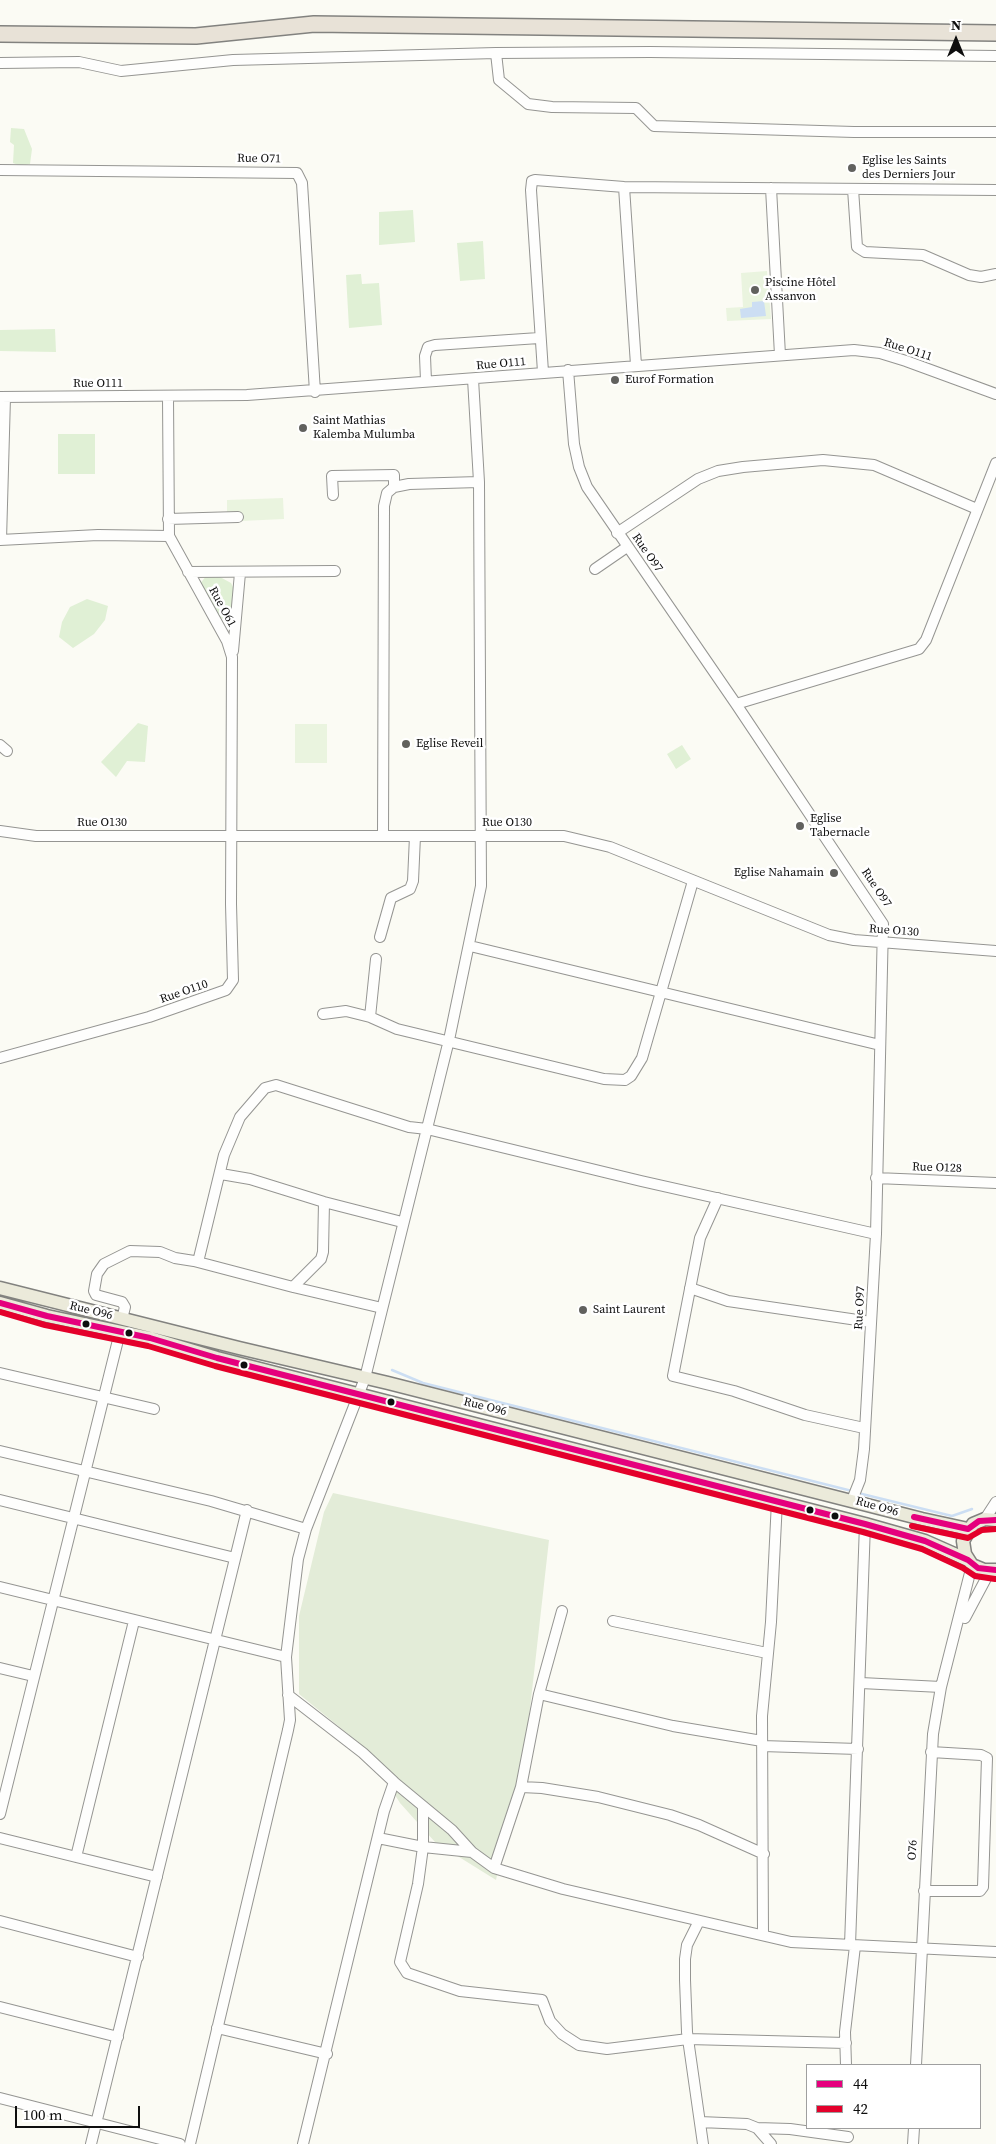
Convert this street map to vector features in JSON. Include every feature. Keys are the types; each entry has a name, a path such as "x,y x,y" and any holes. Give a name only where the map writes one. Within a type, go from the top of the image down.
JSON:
{"highway":[{"path":"0,34 196,36 314,24 996,32"}],"main road":[{"name":"Rue O96","path":"0,1288 968,1530"},
{"name":"Rue O96","path":"0,1304 120,1332 865,1524 925,1541 970,1562 993,1570"},
{"path":"970,1562 964,1541 968,1530 973,1524 991,1519"}],"street":[{"path":"0,63 79,62 121,71 233,60 496,54 650,52 996,56"},
{"path":"496,54 499,80 528,104 552,107 636,108 654,126 854,132 996,132"},
{"name":"Rue O71","path":"0,170 266,172 299,175 306,230 315,392"},
{"path":"543,372 539,338 538,288 530,190 532,181 542,180 624,187 996,190"},
{"path":"624,187 636,365"},
{"path":"772,188 780,355"},
{"path":"853,189 857,247 865,252 923,255 969,275 981,277 996,274"},
{"path":"426,381 425,356 428,347 539,338"},
{"name":"Rue O111","path":"3,397 168,397 315,392 426,381 854,350 880,353 996,394"},
{"name":"Rue O97","path":"568,370 574,444 579,467 587,487 881,918 885,931 876,1178 876,1234 871,1322 862,1466 852,1500"},
{"path":"190,2144 288,1730 286,1657 294,1586 306,1529 365,1378 402,1222 449,1040 481,886 479,482 474,379"},
{"path":"3,397 0,540 98,535 169,536"},
{"name":"Rue O61","path":"168,397 169,536 227,641 232,657 232,836"},
{"path":"617,533 698,479 718,471 823,460 874,465 977,509"},
{"path":"736,704 919,649 926,640 996,464"},
{"path":"332,495 332,476 394,476 394,487"},
{"path":"383,836 384,506 387,493 394,487 409,484 479,482"},
{"path":"168,519 238,517"},
{"path":"595,569 627,547"},
{"path":"188,572 335,571"},
{"path":"232,657 240,573"},
{"name":"Rue O130","path":"0,831 30,836 564,836 588,840 828,935 884,943 996,951"},
{"name":"Rue O110","path":"0,1058 119,1027 226,990 231,986 232,836"},
{"path":"380,937 391,898 410,888 413,881 415,836"},
{"path":"323,1014 346,1011 370,1017 397,1029 604,1078 625,1080 631,1076 642,1058 693,880"},
{"path":"470,946 880,1045"},
{"path":"370,1017 376,959"},
{"path":"198,1262 221,1174 224,1155 242,1114 265,1088 276,1085 409,1127 426,1129 876,1234"},
{"path":"221,1174 250,1179 324,1202 402,1222"},
{"name":"Rue O128","path":"876,1178 996,1183"},
{"path":"718,1198 700,1238 673,1376 734,1391 804,1414 864,1428"},
{"path":"293,1287 321,1259 323,1252 324,1202"},
{"path":"122,1319 125,1307 122,1302 96,1295 94,1291 97,1274 104,1264 130,1251 154,1251 382,1308"},
{"path":"690,1288 728,1301 871,1322"},
{"path":"0,1814 72,1518 120,1332"},
{"path":"0,1373 154,1409"},
{"path":"0,1451 247,1510 306,1529"},
{"path":"0,1500 235,1558"},
{"path":"763,1935 762,1743 773,1604 777,1501"},
{"path":"991,1519 996,1502"},
{"path":"91,2144 247,1510"},
{"path":"846,2064 853,1945 865,1524"},
{"path":"954,1639 970,1562"},
{"path":"954,1639 993,1570"},
{"path":"0,1587 286,1657"},
{"path":"494,1868 521,1788 539,1694 562,1611"},
{"path":"76,1857 134,1621"},
{"path":"613,1621 768,1653"},
{"name":"O76","path":"916,2064 931,1752 941,1687 954,1639"},
{"path":"0,1668 33,1676"},
{"path":"861,1683 941,1687"},
{"path":"539,1694 673,1726 762,1743 858,1748"},
{"path":"288,1695 363,1753 394,1782 452,1830 472,1852 494,1868 618,1904 807,1944 996,1952"},
{"path":"924,1892 980,1891 983,1887 987,1758 982,1755 931,1752"},
{"path":"0,1761 11,1764"},
{"path":"303,2144 327,2054 378,1838 394,1782"},
{"path":"521,1788 542,1788 598,1797 670,1815 699,1825 764,1854"},
{"path":"423,1806 423,1847 418,1884 400,1962 407,1973 460,1991 542,2000 550,2021 562,2034 579,2045 607,2049 688,2039 846,2043"},
{"path":"0,1838 157,1878"},
{"path":"378,1838 423,1847 472,1852"},
{"path":"0,1921 138,1957"},
{"path":"699,1921 687,1945 685,1959 688,2039 703,2144"},
{"path":"0,2007 118,2037"},
{"path":"217,2028 327,2054"},
{"path":"0,2098 180,2144"},
{"path":"700,2122 747,2124 757,2128 790,2129 848,2136"},
{"path":"757,2128 771,2144"},
{"path":"913,2144 914,2129"}],"green space":[{"path":"11,128 24,129 32,149 30,164 21,166 13,163 14,145 10,142"},
{"path":"413,210 415,242 379,245 379,212"},
{"path":"483,241 485,279 460,281 457,243"},
{"name":"Piscine Hôtel Assanvon","path":"767,271 771,319 727,321 726,308 743,307 741,273"},
{"path":"361,274 362,284 379,283 382,325 349,328 346,275"},
{"path":"55,329 56,352 0,351 0,330"},
{"path":"58,434 95,434 95,474 58,474"},
{"path":"283,498 284,519 241,521 227,515 227,500"},
{"path":"206,576 220,577 231,583 236,593 234,612 224,619 217,617 200,584"},
{"path":"87,599 108,606 105,620 94,634 73,648 59,637 62,622 70,607"},
{"path":"138,723 148,726 145,762 127,761 116,777 101,762"},
{"path":"295,724 327,724 327,763 295,763"},
{"path":"682,745 691,759 676,769 667,754"},
{"path":"333,1493 549,1540 527,1735 496,1880 435,1842 400,1803 365,1748 299,1694 299,1616 324,1512"}],"water":[{"name":"Piscine Hôtel Assanvon","path":"764,301 766,316 741,318 740,309 752,307 752,302"}],"waterway":[{"path":"392,1370 423,1383 852,1491"},
{"path":"858,1493 952,1516 972,1509"}],"transit line":[{"name":"44","path":"0,1303 47,1316 150,1338 217,1358 865,1524 925,1541 968,1560 978,1568 996,1570"},
{"name":"42","path":"0,1312 45,1325 148,1346 215,1366 863,1532 922,1549 963,1568 975,1576 995,1579"},
{"name":"44","path":"914,1517 968,1529 979,1521 996,1520"},
{"name":"42","path":"912,1526 968,1538 982,1530 996,1529"}],"place":[{"name":"Eglise les Saints des Derniers Jour","path":"852,168"},
{"name":"Piscine Hôtel Assanvon","path":"755,290"},
{"name":"Eurof Formation","path":"615,380"},
{"name":"Saint Mathias Kalemba Mulumba","path":"303,428"},
{"name":"Eglise Reveil","path":"406,744"},
{"name":"Eglise Tabernacle","path":"800,826"},
{"name":"Eglise Nahamain","path":"834,873"},
{"name":"Saint Laurent","path":"583,1310"}]}
